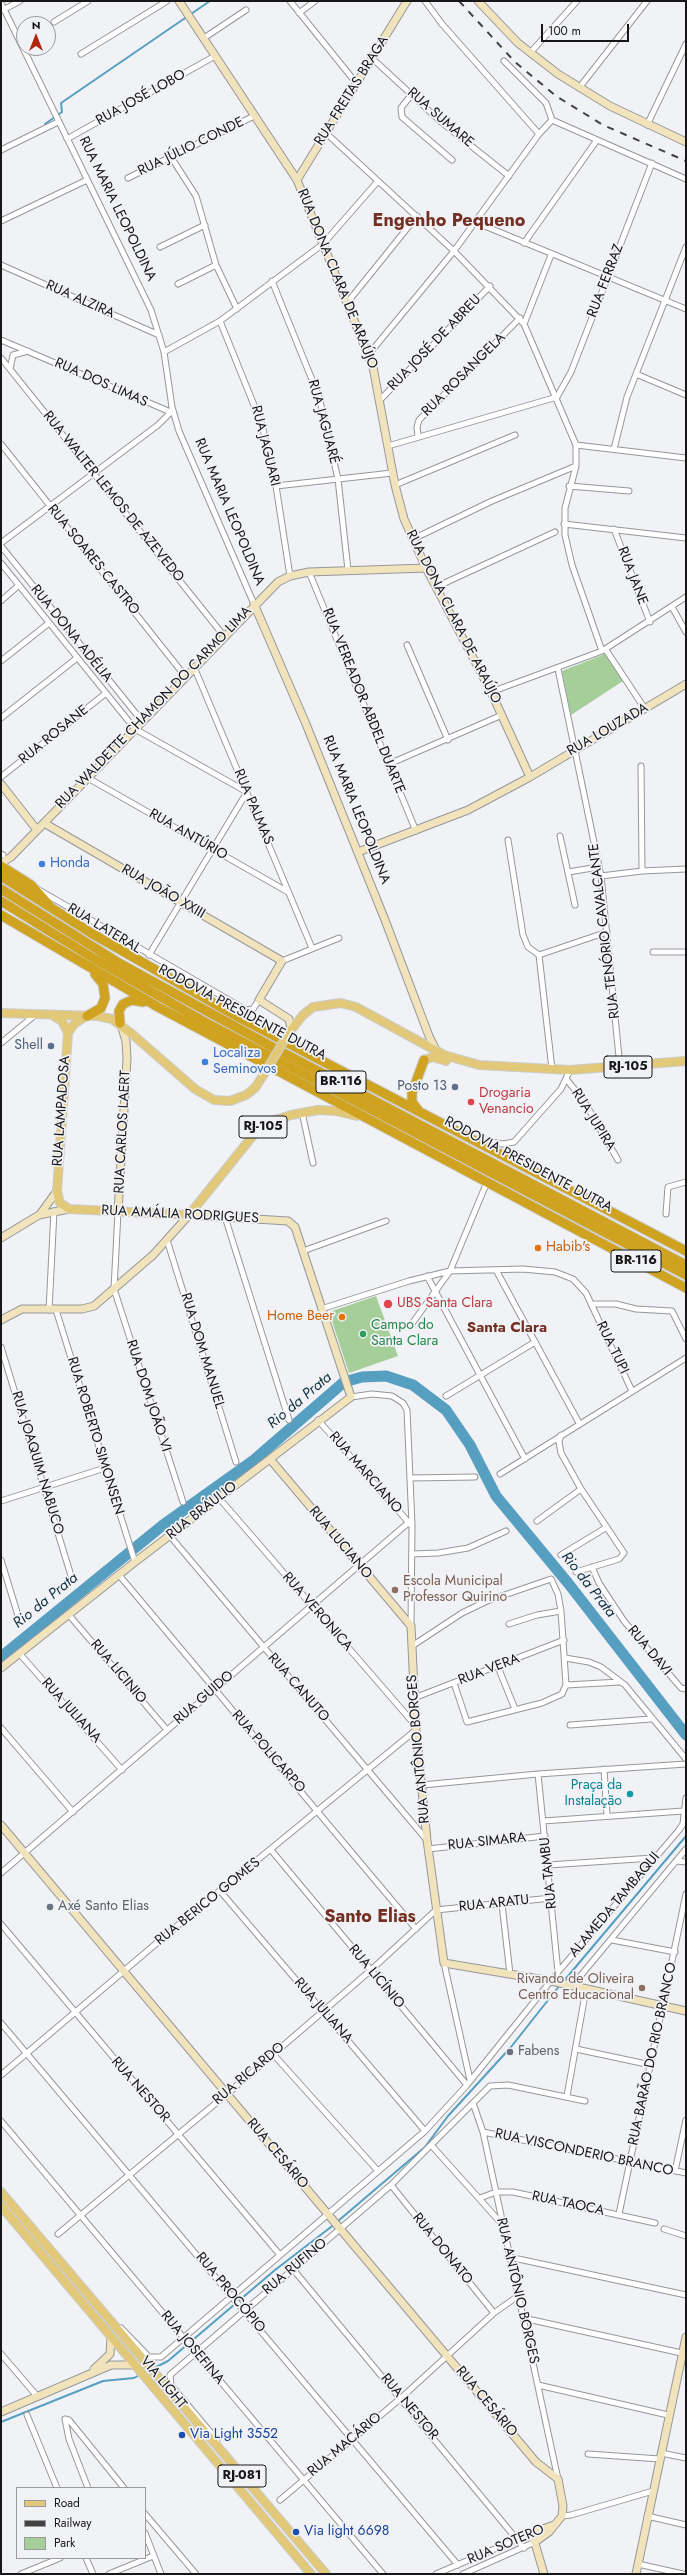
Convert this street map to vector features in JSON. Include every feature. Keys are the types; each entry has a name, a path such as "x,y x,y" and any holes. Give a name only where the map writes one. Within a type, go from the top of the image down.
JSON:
{"highway":[{"path":"5,868 31,885 52,910"},
{"name":"BR-116","path":"1,876 52,910 166,978 470,1139 686,1251"},
{"name":"RODOVIA PRESIDENTE DUTRA","path":"1,889 107,956 228,1023 686,1266"},
{"name":"RODOVIA PRESIDENTE DUTRA","path":"1,901 94,958 201,1020 686,1275"},
{"name":"BR-116","path":"1,915 88,968 158,1007 375,1121 686,1288"},
{"path":"87,1016 101,1008 105,998 103,984 88,968"},
{"path":"120,1023 119,1011 127,1001 139,1000 158,1007"},
{"path":"418,1111 412,1102 412,1093 424,1060"}],"main road":[{"name":"RJ-105","path":"1,1014 109,1018 120,1023 195,1089 210,1099 228,1101 246,1095 255,1088 290,1031 313,1007 327,1004 345,1004 438,1052 455,1059 489,1067"},
{"path":"52,1015 62,1021 68,1033 77,1022 87,1016"},
{"name":"RUA LAMPADOSA","path":"57,1191 68,1033"},
{"path":"423,1044 425,1051 424,1060"},
{"name":"RJ-105","path":"424,1060 435,1057 464,1067 570,1070 686,1061"},
{"name":"RJ-105","path":"189,1215 255,1133 279,1118 302,1112 336,1111 375,1121"},
{"path":"57,1191 59,1202 69,1209"},
{"name":"RUA AMÁLIA RODRIGUES","path":"69,1209 189,1215"},
{"name":"VIA LIGHT","path":"1,2192 326,2574"},
{"name":"VIA LIGHT","path":"1,2206 150,2380 311,2574"}],"street":[{"path":"3,10 20,1"},
{"path":"56,21 88,1"},
{"path":"81,54 167,1"},
{"name":"RUA DONA CLARA DE ARAÚJO","path":"179,1 297,180 369,354 380,400 394,485 404,519 426,568 491,692 530,777"},
{"path":"290,1 357,84"},
{"path":"299,13 315,1"},
{"name":"RUA FREITAS BRAGA","path":"297,180 407,1"},
{"path":"425,1 442,24 538,134"},
{"path":"478,1 530,53 579,88 647,125 686,142"},
{"path":"530,53 577,1"},
{"path":"579,88 647,1"},
{"name":"RUA MARIA LEOPOLDINA","path":"1,3 3,10 151,310 164,352 172,413 358,852 429,1036 438,1052"},
{"path":"204,38 246,10"},
{"path":"647,125 686,44"},
{"name":"RUA JOSÉ LOBO","path":"67,139 215,56"},
{"name":"RUA SUMARE","path":"372,59 440,121 509,176"},
{"path":"504,61 546,103 550,108 552,120"},
{"path":"412,94 401,108 402,117 452,160"},
{"name":"RUA JÚLIO CONDE","path":"128,178 254,116"},
{"path":"369,354 454,251 538,134 552,120"},
{"path":"552,120 686,179"},
{"path":"1,150 58,121"},
{"path":"326,134 454,251 490,286 524,324 576,445 576,466 569,486 564,524 566,545 572,565 604,650 645,709"},
{"path":"524,243 596,140"},
{"path":"171,157 196,196 216,265 237,309"},
{"name":"RUA FERRAZ","path":"557,398 571,372 652,163"},
{"path":"1,221 87,180"},
{"path":"164,352 220,321 323,244 378,181"},
{"path":"347,302 417,216"},
{"path":"475,222 551,255 686,309"},
{"path":"160,247 205,225"},
{"path":"614,449 623,409 686,247"},
{"path":"524,324 551,255"},
{"name":"RUA ALZIRA","path":"1,265 159,335"},
{"path":"178,284 216,265"},
{"name":"RUA JAGUARÉ","path":"272,281 319,397 338,479 348,570"},
{"name":"RUA JOSÉ DE ABREU","path":"380,400 490,286"},
{"name":"RUA ROSANGELA","path":"418,436 417,426 419,420 520,318"},
{"name":"RUA JAGUARI","path":"220,321 257,408 276,486 290,576"},
{"name":"RUA DOS LIMAS","path":"1,340 29,350 172,413"},
{"path":"10,370 13,355 29,350"},
{"name":"RUA WALTER LEMOS DE AZEVEDO","path":"1,358 94,472 224,636"},
{"path":"636,374 686,395"},
{"path":"388,446 418,436 557,398"},
{"path":"1,543 172,413"},
{"path":"394,485 515,435"},
{"name":"RUA SOARES CASTRO","path":"1,444 185,676"},
{"path":"576,445 686,458"},
{"path":"413,539 492,501 576,466"},
{"path":"276,486 392,473"},
{"path":"569,486 629,491"},
{"path":"564,524 686,538"},
{"name":"RUA JANE","path":"614,529 650,622"},
{"path":"436,587 555,532"},
{"name":"RUA DONA ADÉLIA","path":"1,546 142,721"},
{"name":"RUA DONA ADÉLIA","path":"1,563 135,729"},
{"name":"RUA WALDETTE CHAMON DO CARMO LIMA","path":"1,863 11,857 269,589 290,576 309,572 426,568"},
{"name":"RUA VEREADOR ABDEL DUARTE","path":"309,572 416,831"},
{"path":"1,601 19,585"},
{"path":"491,692 558,669 604,650 650,622 686,597"},
{"path":"672,607 686,632"},
{"path":"1,661 49,623"},
{"path":"407,645 448,740"},
{"path":"1,718 77,658"},
{"name":"RUA PALMAS","path":"194,666 312,948"},
{"name":"RUA TENÓRIO CAVALCANTE","path":"558,669 576,749 601,876 620,1067"},
{"name":"RUA LOUZADA","path":"358,852 468,810 530,777 686,684"},
{"name":"RUA ROSANE","path":"1,777 106,693"},
{"path":"389,764 448,740 502,715"},
{"path":"135,729 247,792 149,955"},
{"path":"641,766 642,870"},
{"name":"RUA ANTÚRIO","path":"88,778 288,892"},
{"path":"1,784 37,830"},
{"name":"RUA JOÃO XXIII","path":"44,823 282,961"},
{"path":"560,836 575,904"},
{"path":"508,840 523,935 528,947 539,955 552,1069"},
{"path":"5,868 11,857"},
{"path":"568,872 599,867"},
{"path":"601,876 642,870 686,869"},
{"name":"RUA LATERAL","path":"31,885 149,955 246,1010 253,1009 259,1000"},
{"path":"539,955 607,932"},
{"path":"290,1031 289,1019 259,1000 282,961 339,938"},
{"path":"653,952 686,952"},
{"path":"1,1043 35,1015"},
{"name":"RUA CARLOS LAERT","path":"114,1290 127,1058 126,1041 120,1023"},
{"path":"423,1044 429,1036"},
{"path":"470,1139 503,1144 514,1142 567,1080 570,1070"},
{"name":"RUA JUPIRA","path":"567,1080 584,1101 618,1160"},
{"path":"302,1112 313,1163"},
{"path":"411,1325 436,1293 450,1271 487,1182"},
{"path":"666,1214 668,1187 676,1183 686,1182"},
{"path":"39,1215 57,1191"},
{"path":"1,1238 39,1215 69,1209"},
{"path":"52,1310 54,1211"},
{"path":"1,1320 19,1310 90,1308 114,1290 167,1240 189,1215"},
{"name":"RUA AMÁLIA RODRIGUES","path":"189,1215 290,1222 295,1227 303,1251"},
{"path":"225,1217 289,1420"},
{"path":"351,1397 303,1251 386,1221"},
{"name":"RUA DOM MANUEL","path":"167,1240 236,1462"},
{"path":"496,1270 579,1423"},
{"name":"RUA TUPI","path":"321,1309 427,1276 450,1271 541,1270 563,1274 580,1286 591,1304 632,1391"},
{"path":"427,1276 478,1374 525,1459"},
{"name":"RUA DOM JOÃO VI","path":"114,1290 183,1502"},
{"path":"591,1304 616,1304 636,1309 672,1311 686,1339"},
{"name":"RUA ROBERTO SIMONSEN","path":"52,1310 134,1558"},
{"path":"446,1396 478,1374 535,1342"},
{"name":"RUA JOAQUIM NABUCO","path":"1,1347 72,1579"},
{"path":"500,1474 561,1434 686,1358"},
{"name":"RUA BRÁULIO","path":"1,1668 119,1575 134,1558 170,1536 318,1420 351,1397 372,1394 392,1396 403,1403 408,1414"},
{"name":"RUA ANTÔNIO BORGES","path":"408,1414 412,1554 412,1646 416,1728 427,1840 436,1910 444,1963 468,2082"},
{"name":"RUA MARCIANO","path":"318,1420 410,1524"},
{"path":"561,1434 559,1442 561,1454 624,1554 619,1559 576,1572"},
{"name":"RUA LUCIANO","path":"270,1459 412,1626"},
{"path":"1,1501 105,1468"},
{"path":"410,1478 475,1477"},
{"path":"536,1521 582,1489"},
{"name":"RUA VERONICA","path":"219,1498 416,1728"},
{"name":"RUA GUIDO","path":"1,1873 25,1854 214,1689 410,1524"},
{"path":"561,1555 607,1527"},
{"path":"412,1554 438,1553 468,1548 506,1531"},
{"name":"RUA CANUTO","path":"170,1536 263,1648 427,1840"},
{"path":"1,1560 20,1622"},
{"name":"RUA DAVI","path":"592,1567 598,1583 624,1621 680,1688 686,1689"},
{"name":"RUA POLICARPO","path":"119,1575 416,1929"},
{"path":"412,1646 468,1610 551,1579 558,1594 561,1611 565,1658 566,1685 564,1692 557,1698 470,1722 466,1719 454,1683"},
{"path":"510,1624 537,1615 561,1611"},
{"name":"RUA LICINIO","path":"69,1615 167,1730"},
{"name":"RUA VERA","path":"414,1698 498,1667 564,1640"},
{"name":"RUA JULIANA","path":"19,1653 122,1770"},
{"path":"565,1658 589,1662 601,1667 620,1682 686,1759"},
{"path":"498,1667 515,1709"},
{"path":"566,1685 620,1682"},
{"path":"570,1725 651,1719"},
{"path":"1,1728 73,1812"},
{"name":"RUA BERICO GOMES","path":"1,2075 123,1972 319,1812 416,1728"},
{"path":"422,1785 538,1774 686,1764"},
{"path":"604,1769 607,1815"},
{"name":"RUA TAMBU","path":"538,1774 558,1972"},
{"name":"ALAMEDA TAMBAQUI","path":"468,2082 553,1981 558,1972 679,1830 683,1824 683,1810 686,1798"},
{"path":"543,1821 683,1810"},
{"name":"RUA CESÁRIO","path":"1,1826 447,2354 536,2462 558,2479"},
{"name":"RUA SIMARA","path":"428,1849 545,1836"},
{"path":"569,1985 612,1940 686,1849"},
{"name":"RUA LICÍNIO","path":"271,1850 371,1970 468,2082"},
{"path":"548,1865 654,1858"},
{"path":"676,1862 686,1862"},
{"name":"RUA JULIANA","path":"221,1892 425,2131"},
{"name":"RUA BARÃO DO RIO BRANCO","path":"619,2214 664,2006 686,1894"},
{"name":"RUA ARATU","path":"436,1910 551,1898"},
{"path":"502,1904 510,1974"},
{"name":"RUA RICARDO","path":"58,2234 227,2094 323,2012 436,1910"},
{"name":"RUA NESTOR","path":"1,1924 74,2013 179,2134 280,2255"},
{"path":"612,1940 675,1952"},
{"path":"444,1963 553,1981 686,2011"},
{"path":"585,2101 567,2096 586,1989"},
{"name":"RUA PROCÓPIO","path":"1,2023 131,2174 351,2440 458,2565"},
{"path":"576,2049 651,2066"},
{"path":"273,2054 378,2171"},
{"name":"RUA RUFINO","path":"109,2319 125,2332 151,2359 161,2357 233,2297 280,2255 329,2216 378,2171 425,2131 468,2082"},
{"name":"RUA RUFINO","path":"229,2460 213,2434 169,2382 170,2375 242,2308 391,2185 432,2146 472,2103 494,2084 523,2087 567,2096"},
{"name":"RUA ANTÔNIO BORGES","path":"472,2103 483,2132 558,2479"},
{"path":"676,2171 686,2120"},
{"name":"RUA JOSEFINA","path":"1,2121 383,2574"},
{"name":"RUA VISCONDERIO BRANCO","path":"483,2132 686,2173"},
{"path":"432,2146 502,2224"},
{"name":"RUA DONATO","path":"391,2185 494,2313"},
{"name":"RUA TAOCA","path":"480,2198 496,2192 530,2196 655,2223"},
{"path":"664,2229 686,2236"},
{"path":"509,2256 686,2295"},
{"name":"RUA NESTOR","path":"292,2268 524,2548"},
{"name":"RUA MACÁRIO","path":"280,2500 401,2398 447,2354 494,2313 518,2296"},
{"path":"523,2318 684,2354"},
{"path":"86,2375 108,2357 111,2336"},
{"path":"636,2574 668,2415 684,2354 686,2337"},
{"path":"1,2354 37,2396"},
{"path":"1,2412 86,2375 117,2364 137,2366"},
{"path":"538,2385 668,2415"},
{"path":"27,2416 57,2487"},
{"path":"88,2487 69,2439 66,2419 69,2420 123,2487"},
{"path":"588,2454 686,2458"},
{"path":"558,2479 563,2506 562,2516 571,2515 653,2491"},
{"name":"RUA SOTERO","path":"463,2574 535,2542 562,2516"},
{"path":"647,2516 686,2525"},
{"path":"147,2521 196,2574"},
{"name":"RUA SOTERO","path":"436,2574 517,2539 554,2525"},
{"path":"532,2533 544,2574"},
{"path":"146,2536 161,2574"},
{"path":"146,2559 153,2556"},
{"path":"23,2574 58,2559"},
{"path":"86,2559 93,2574"},
{"path":"109,2574 146,2559"},
{"path":"638,2564 683,2574"},
{"path":"126,2567 129,2574"},
{"path":"479,2567 481,2574"}],"green space":[{"path":"605,654 623,681 571,715 562,671"},
{"name":"Campo do Santa Clara","path":"376,1296 398,1356 349,1373 329,1312"}],"waterway":[{"path":"45,124 62,112 61,103 210,1"},
{"name":"Rio da Prata","path":"1,1657 163,1525 254,1460 344,1382 362,1377 386,1376 413,1385 446,1410 470,1445 496,1496 568,1583 686,1735"},
{"path":"563,1982 686,1836"},
{"path":"154,2368 168,2361 275,2270 331,2227 425,2147 448,2116 511,2047 560,1985"},
{"path":"1,2422 103,2381 134,2378 141,2374"}],"railway":[{"path":"459,1 515,62 556,96 603,125 686,161"}],"place":[{"name":"Honda","path":"42,864"},
{"name":"Shell","path":"51,1046"},
{"name":"Localiza Seminovos","path":"205,1062"},
{"name":"Posto 13","path":"455,1087"},
{"name":"Drogaria Venancio","path":"471,1102"},
{"name":"Habib's","path":"538,1248"},
{"name":"UBS Santa Clara","path":"388,1304"},
{"name":"Home Beer","path":"342,1317"},
{"name":"Campo do Santa Clara","path":"363,1334"},
{"name":"Escola Municipal Professor Quirino","path":"395,1590"},
{"name":"Praça da Instalação","path":"630,1794"},
{"name":"Axé Santo Elias","path":"50,1907"},
{"name":"Rivando de Oliveira Centro Educacional","path":"642,1988"},
{"name":"Fabens","path":"510,2052"},
{"name":"Via Light 3552","path":"182,2435"},
{"name":"Via light 6698","path":"296,2532"}],"district":[{"name":"Engenho Pequeno","path":"449,222"},
{"name":"Santa Clara","path":"507,1328"},
{"name":"Santo Elias","path":"370,1918"}]}
